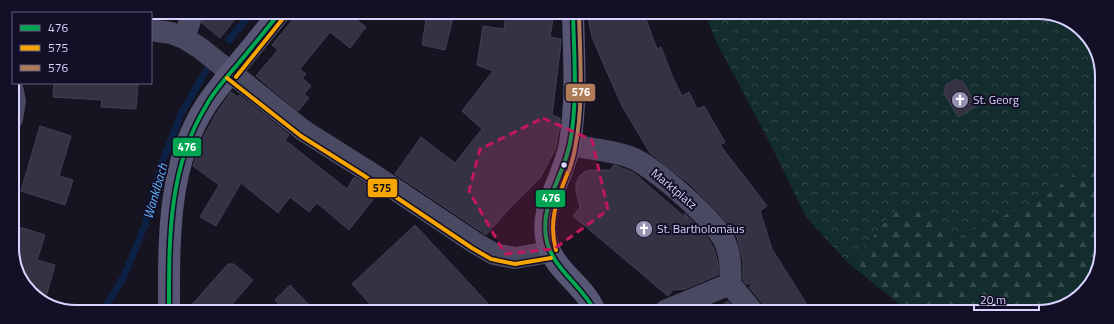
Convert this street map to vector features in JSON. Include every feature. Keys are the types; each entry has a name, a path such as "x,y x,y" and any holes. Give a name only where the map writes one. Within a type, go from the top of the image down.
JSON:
{"street":[{"path":"184,38 191,19"},
{"path":"169,305 169,265 172,208 179,168 188,142 196,122 210,99 274,19"},
{"path":"573,19 575,74 574,112 570,145 563,170 549,204 546,220 546,242 558,266 586,294 592,305"},
{"path":"152,30 171,33 184,38 200,48 304,132 366,170 475,243 494,254 515,258 550,252"},
{"name":"Marktplatz","path":"570,145 614,152 632,157 651,169 693,204 712,224 726,242 731,265 730,284"},
{"path":"680,305 730,284 747,305"}],"highlighted area":[{"path":"543,118 592,140 608,210 554,249 505,254 469,191 480,149"}],"green space":[{"path":"707,19 1045,19 1053,21 1076,33 1085,44 1092,58 1095,76 1095,159 1047,195 956,238 926,210 898,207 849,264 806,217 773,149 715,39"},
{"path":"1095,159 1095,255 1091,270 1081,286 1060,301 1042,305 900,305 849,264 898,207 926,210 957,238 1047,195"}],"building":[{"path":"203,19 235,19 220,38 202,23"},
{"path":"293,19 355,19 366,27 350,48 330,32 300,69 306,74 302,78 311,86 304,94 309,98 298,111 256,76 278,50 272,45"},
{"path":"426,19 453,19 445,50 422,45"},
{"path":"505,19 553,19 550,37 561,39 561,43 552,115 560,118 560,125 555,150 540,178 486,235 395,174 421,137 455,163 482,129 462,111 493,71 477,65 483,26 504,29"},
{"path":"588,19 646,19 657,49 661,47 682,96 689,92 697,109 704,106 725,142 720,145 767,206 760,211 772,249 806,303 803,305 762,305 749,287 754,284 746,284 743,280 743,262 737,237 718,212 691,185 650,153 622,106 592,37"},
{"name":"St. Georg","path":"956,79 963,82 977,106 958,117 944,93 946,85"},
{"path":"54,84 138,84 136,109 101,107 102,100 53,97"},
{"path":"231,92 238,97 239,95 289,135 285,140 347,189 354,177 378,193 349,230 317,203 309,212 290,197 278,213 241,183 216,226 200,217 219,185 193,166 205,134 217,112"},
{"path":"40,126 71,136 59,176 73,180 65,205 21,191"},
{"name":"St. Bartholomäus","path":"614,165 634,173 687,219 684,213 700,229 709,240 715,251 718,264 718,275 685,289 673,290 668,296 573,216 580,207 576,191 576,183 579,177 584,172 591,170 610,170"},
{"path":"415,225 489,305 371,305 352,284"},
{"path":"19,227 45,235 37,260 55,265 46,296 33,286 22,266 19,248"},
{"path":"228,264 234,264 253,280 231,305 191,305"},
{"path":"290,285 309,305 280,305 275,300"},
{"path":"728,301 731,305 722,305"}],"waterway":[{"name":"Wanklbach","path":"229,40 246,19"},
{"name":"Wanklbach","path":"107,305 125,274 145,225 161,165 182,112 206,71"}],"transit line":[{"name":"476","path":"169,305 169,257 173,205 184,154 194,130 213,95 274,19"},
{"name":"575","path":"236,77 283,19"},
{"name":"476","path":"573,19 575,95 570,143 549,204 545,229 547,242 555,260 561,269 583,293 591,305"},
{"name":"576","path":"569,171 575,151 580,115 581,81 579,19"},
{"name":"575","path":"227,78 301,136 491,259 515,264 551,258"},
{"name":"575","path":"556,250 553,220 557,201 568,172"}],"place":[{"name":"St. Georg","path":"960,100"},
{"name":"St. Bartholomäus","path":"644,229"}]}
